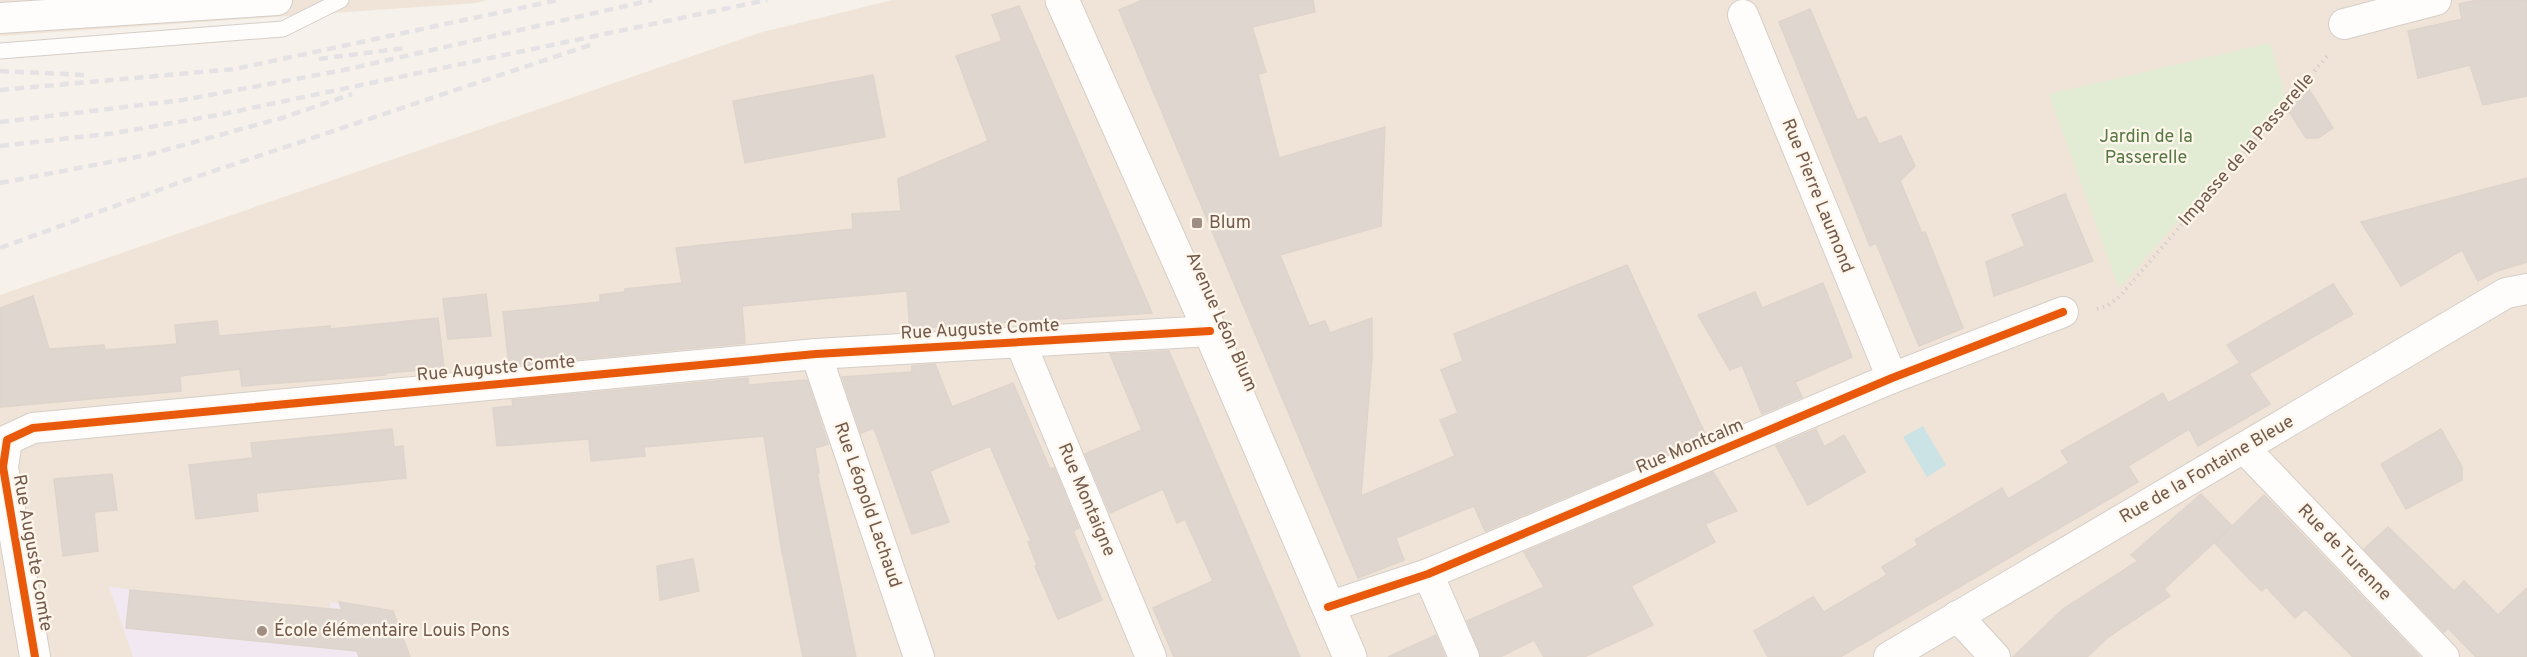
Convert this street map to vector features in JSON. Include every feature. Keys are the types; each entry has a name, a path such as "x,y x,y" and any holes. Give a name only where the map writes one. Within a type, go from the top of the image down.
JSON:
{"main road":[{"name":"Avenue Léon Blum","path":"1062,0 1210,331 1350,657"}],"street":[{"path":"0,18 277,0"},
{"path":"2344,24 2436,0"},
{"name":"Rue Pierre Laumond","path":"1743,15 1892,378"},
{"name":"Rue de la Fontaine Bleue","path":"1889,657 2506,293 2527,289"},
{"name":"Rue Montcalm","path":"1328,607 1428,574 1892,378 2063,312"},
{"name":"Rue Auguste Comte","path":"35,657 3,467 7,440 33,428 816,354 1021,344 1210,331"},
{"name":"Rue Montaigne","path":"1021,344 1151,657"},
{"name":"Rue Léopold Lachaud","path":"816,354 919,657"},
{"name":"Rue de Turenne","path":"2244,448 2444,657"},
{"path":"1428,574 1464,657"},
{"path":"1956,616 1995,657"}],"lane":[{"path":"0,51 283,29 341,0"}],"shaded area":[{"path":"0,0 488,0 476,3 0,36"},
{"path":"892,0 2527,0 2527,657 0,657 0,295 759,33"},
{"name":"École élémentaire Louis Pons","path":"109,587 330,609 330,602 393,611 410,657 133,657"}],"green space":[{"name":"Jardin de la Passerelle","path":"2270,43 2286,99 2119,288 2049,94"}],"water":[{"path":"1923,426 1946,465 1927,477 1903,437"}],"building":[{"path":"1143,0 1313,0 1315,12 1252,27 1266,72 1258,74 1279,158 1385,127 1381,226 1280,255 1309,326 1325,321 1330,333 1372,318 1372,358 1361,496 1455,456 1440,420 1458,413 1441,370 1463,361 1454,334 1627,265 1707,438 1485,531 1474,506 1396,538 1404,560 1358,578 1119,10"},
{"path":"2477,0 2527,0 2527,96 2483,105 2470,65 2418,78 2408,31 2462,19 2459,4"},
{"path":"1019,6 1152,313 920,328 921,331 910,331 907,291 742,306 745,343 509,366 503,312 600,302 600,295 625,292 625,289 682,283 676,248 853,229 852,214 901,211 898,179 988,141 956,56 1002,41 992,15"},
{"path":"1810,9 1857,120 1866,117 1879,144 1901,136 1915,166 1900,181 1922,233 1925,232 1963,328 1919,346 1876,243 1870,246 1779,22"},
{"path":"873,75 885,137 745,163 733,101"},
{"path":"2308,88 2333,128 2318,138 2306,138 2288,110"},
{"path":"2527,178 2527,262 2497,271 2478,281 2462,250 2401,286 2361,222"},
{"path":"2065,194 2093,261 1994,296 1986,262 2025,246 2012,215"},
{"path":"1823,283 1852,357 1795,382 1802,397 1762,414 1742,365 1730,370 1698,315 1755,292 1762,308"},
{"path":"2333,284 2353,314 2249,374 2270,404 2198,446 2189,429 2128,466 2138,482 1840,657 1768,657 1754,631 1813,597 1824,612 1887,575 1882,567 1918,545 1915,540 2002,488 2008,499 2069,463 2061,451 2163,393 2168,403 2240,363 2227,345"},
{"path":"486,294 491,336 448,339 443,299"},
{"path":"33,296 49,349 104,345 105,350 177,344 175,325 217,321 219,336 330,326 330,329 438,318 444,368 386,373 386,375 242,386 240,369 180,376 181,391 0,407 0,308"},
{"path":"1169,351 1300,657 1174,657 1153,608 1213,581 1185,519 1177,523 1163,489 1110,513 1085,454 1142,430 1110,354"},
{"path":"935,364 952,407 1013,383 1050,469 1054,468 1079,528 1073,531 1102,600 1058,619 1035,566 1037,565 1028,542 1031,541 990,446 930,471 949,522 912,534 874,428 861,433 842,377 912,372 912,366"},
{"path":"748,378 748,385 807,380 828,444 815,448 819,473 817,473 856,657 803,657 781,546 764,436 644,447 645,456 591,461 589,439 497,446 493,408 513,406 512,400"},
{"path":"392,429 394,447 403,446 406,478 256,493 258,511 196,519 189,465 253,458 251,443"},
{"path":"1816,429 1824,447 1844,435 1865,472 1808,505 1776,446"},
{"path":"2441,429 2462,467 2462,480 2406,509 2381,464"},
{"path":"1713,472 1737,511 1705,524 1715,542 1631,586 1653,625 1584,657 1544,657 1534,640 1500,657 1481,657 1467,621 1544,587 1524,552"},
{"path":"112,474 117,510 94,512 98,551 63,556 54,479"},
{"path":"2201,494 2232,526 2164,589 2170,596 2107,638 2087,657 2013,657 2063,609 2138,561 2131,555"},
{"path":"2264,495 2419,656 2353,657 2305,609 2295,618 2266,587 2262,591 2251,581 2215,543"},
{"path":"2388,527 2454,591 2464,581 2498,615 2527,588 2527,657 2476,657 2448,628 2444,632 2364,549"},
{"path":"693,559 699,591 660,600 657,566"},
{"name":"École élémentaire Louis Pons","path":"130,590 342,610 339,602 393,611 410,657 359,657 357,651 126,628"},
{"path":"1436,635 1445,657 1388,657"}],"railway":[{"path":"0,90 235,69 558,0"},
{"path":"0,122 183,100 344,70 652,0"},
{"path":"0,146 115,133 218,115 767,0"},
{"path":"0,248 178,183 593,44"},
{"path":"319,59 405,48"},
{"path":"0,71 85,75"},
{"path":"0,183 147,155 285,117 352,94"}],"cycle path":[{"path":"1328,607 1428,574 1892,378 2063,312"},
{"path":"35,657 3,467 7,440 33,428 816,354 1210,331"}],"place":[{"name":"Blum","path":"1197,223"},
{"name":"École élémentaire Louis Pons","path":"262,631"}]}
